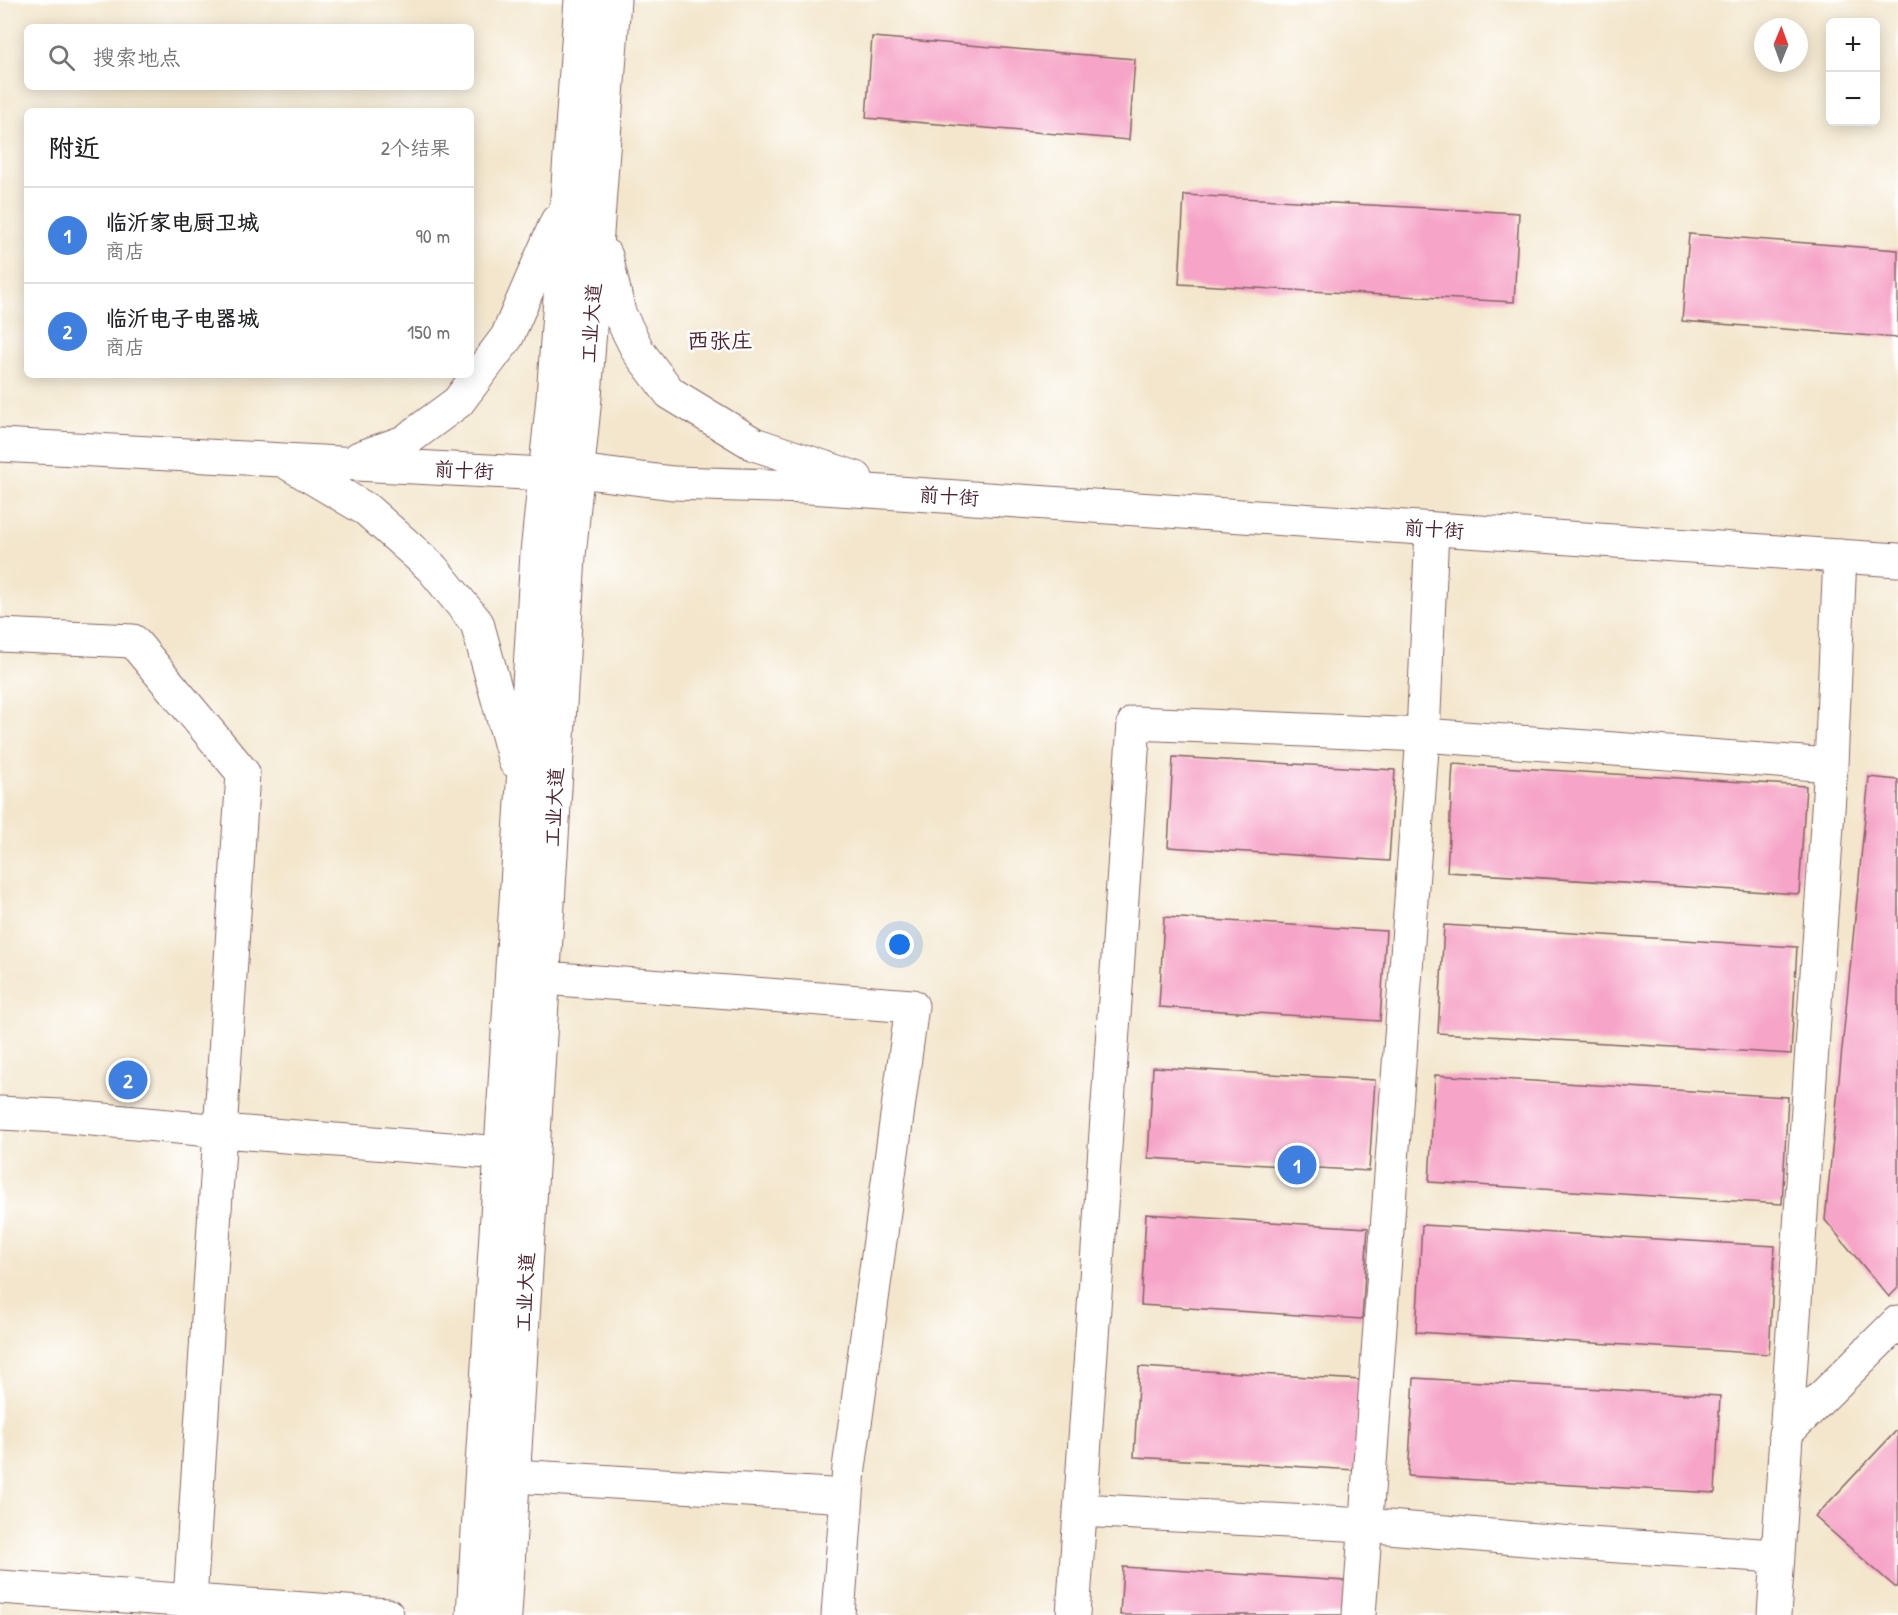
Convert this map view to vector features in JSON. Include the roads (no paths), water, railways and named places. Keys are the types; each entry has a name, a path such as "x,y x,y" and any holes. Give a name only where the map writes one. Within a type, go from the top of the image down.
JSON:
{"main road":[{"name":"工业大道","path":"473,1615 537,553 553,398 581,0"},
{"name":"工业大道","path":"506,1615 569,556 578,471 614,0"},
{"path":"344,464 404,442 458,402 507,337 567,197"},
{"path":"598,219 618,313 638,351 670,393 754,444 897,493"},
{"name":"前十街","path":"0,445 545,474 578,471 673,483 809,487 1898,560"},
{"path":"282,460 367,510 432,568 477,622 523,788"},
{"path":"1359,1615 1423,735 1432,529"},
{"path":"1773,1615 1831,765 1840,556"},
{"path":"0,634 133,641 243,773 190,1600"},
{"path":"1073,1615 1134,723 1423,735 1831,765"},
{"path":"544,978 912,1006 849,1468 838,1615"},
{"path":"0,1113 501,1153"},
{"path":"1785,1434 1898,1322"},
{"path":"514,1476 847,1496"},
{"path":"1080,1510 1365,1526 1572,1543 1777,1556"},
{"path":"0,1587 387,1615"}],"place":[{"name":"临沂电子电器城","path":"128,1080"},
{"name":"临沂家电厨卫城","path":"1297,1165"}],"district":[{"name":"西张庄","path":"720,340"}]}
